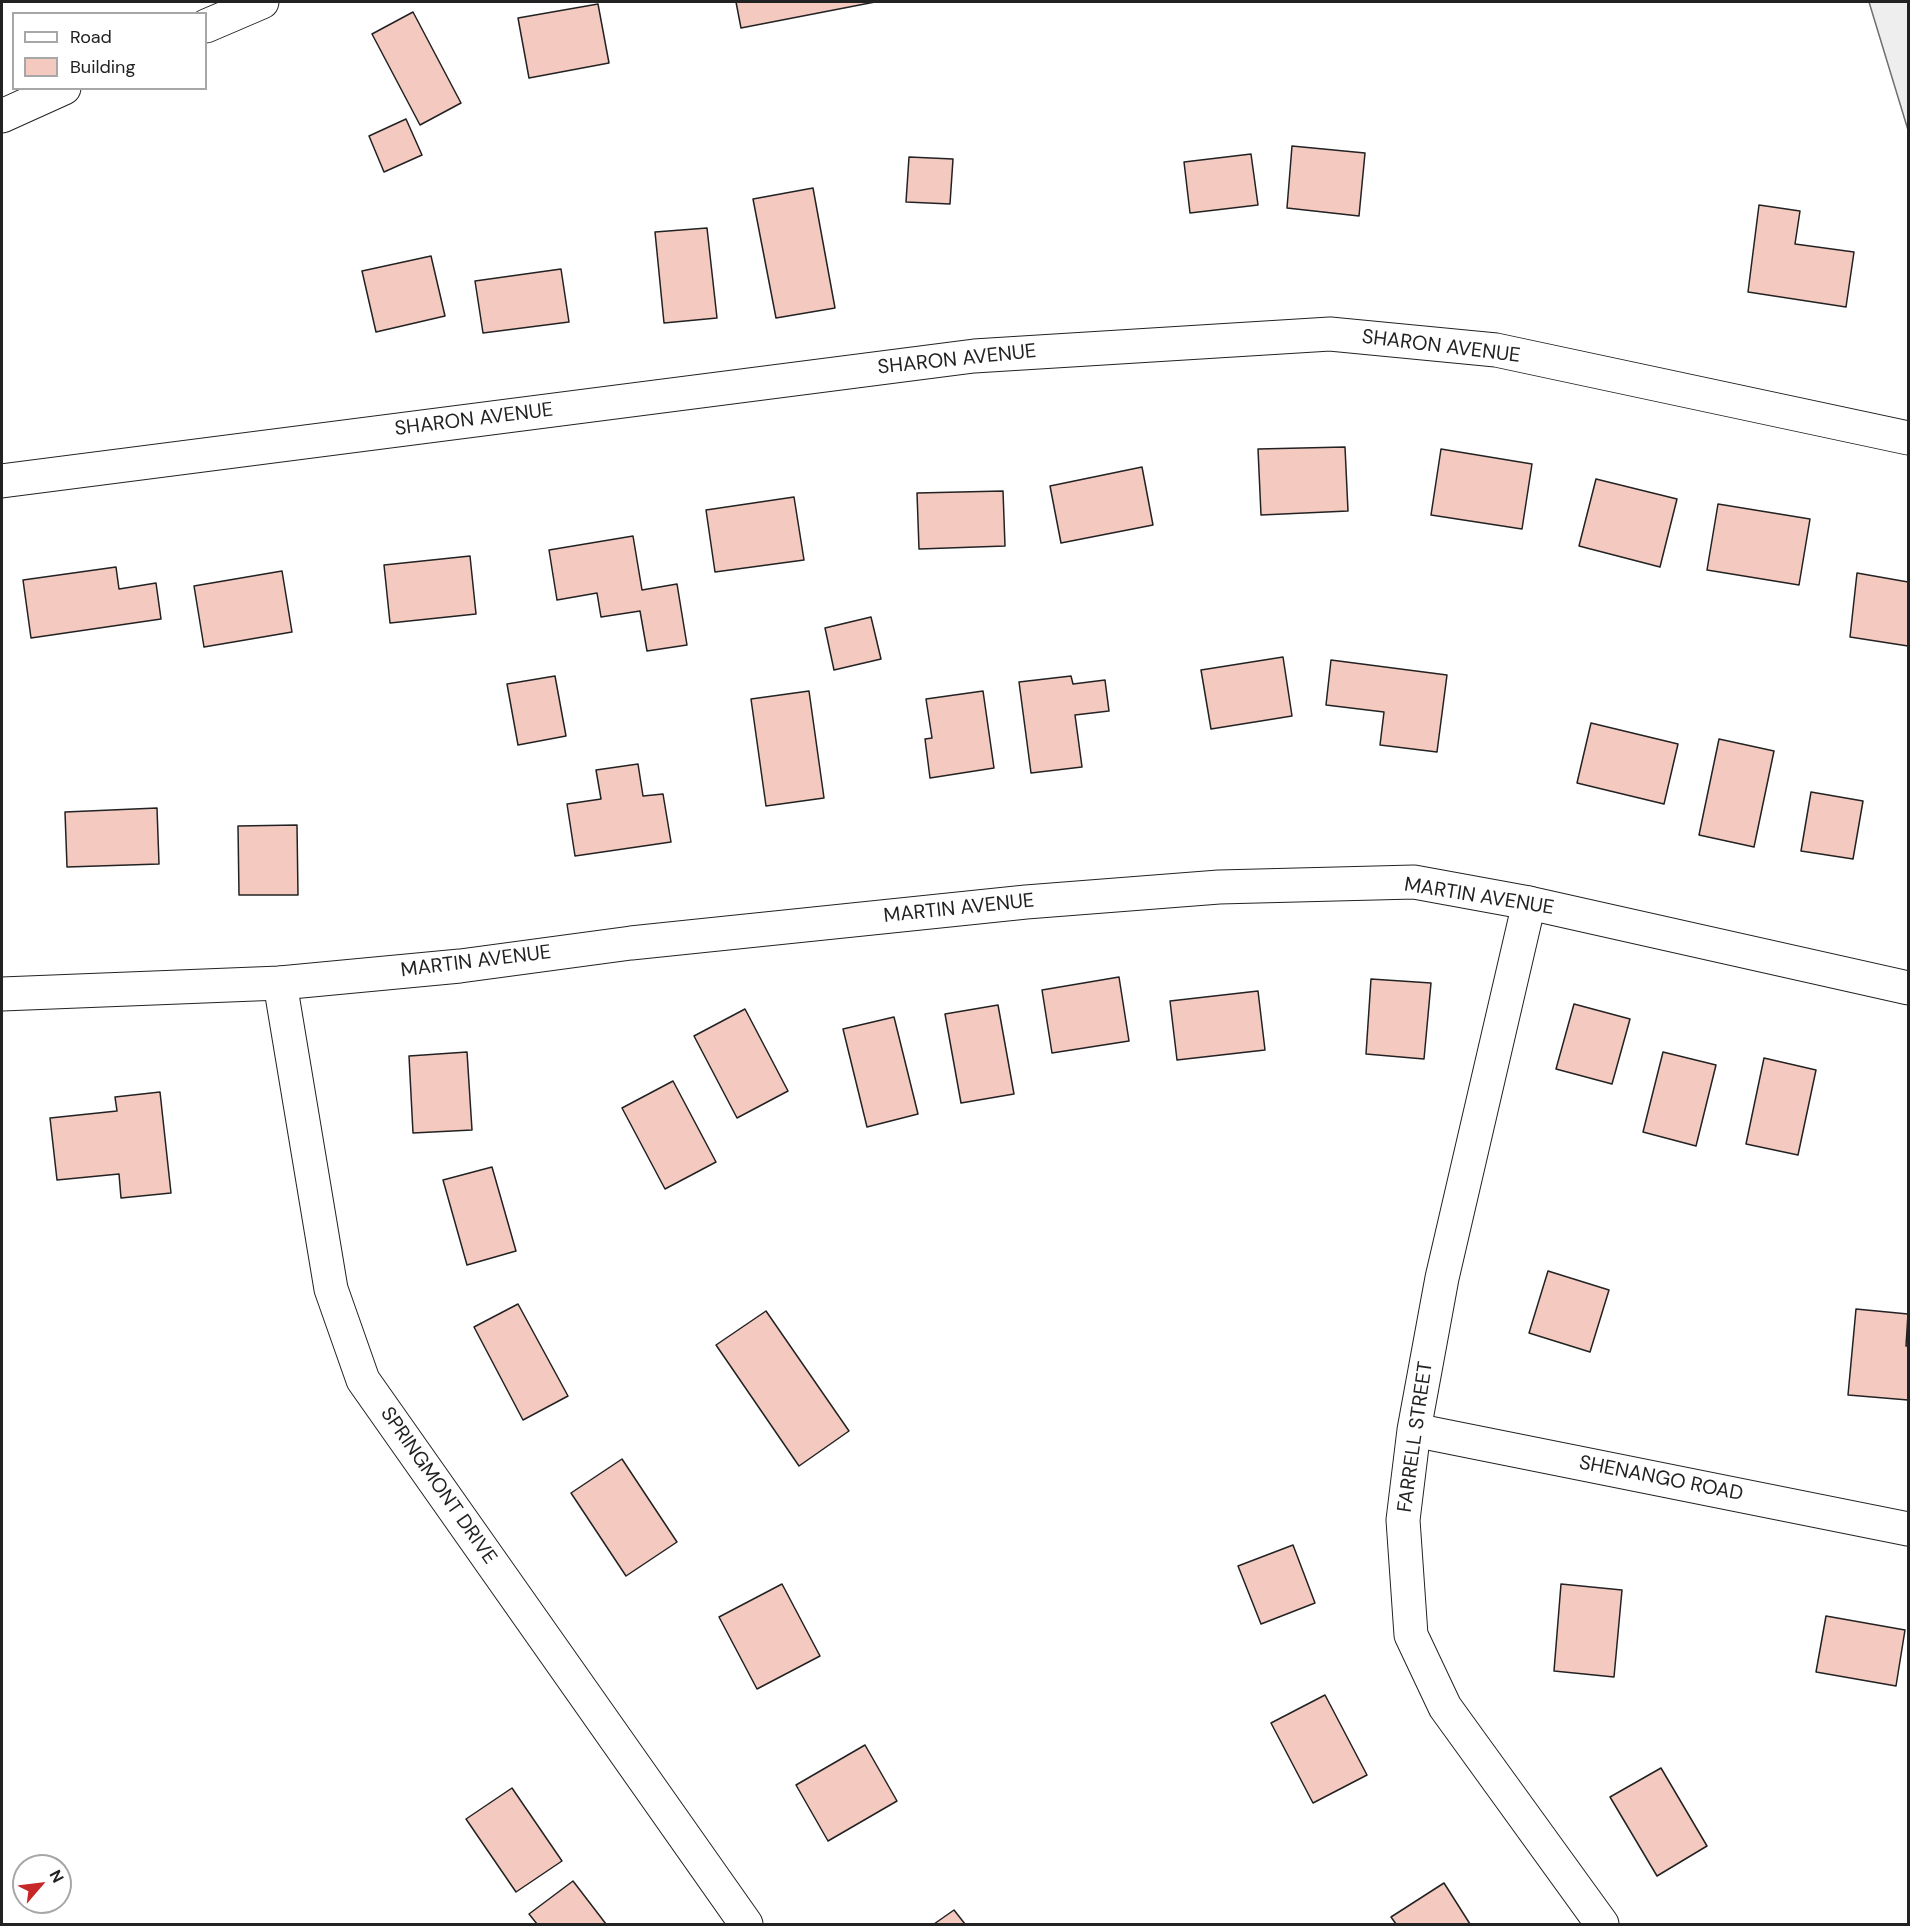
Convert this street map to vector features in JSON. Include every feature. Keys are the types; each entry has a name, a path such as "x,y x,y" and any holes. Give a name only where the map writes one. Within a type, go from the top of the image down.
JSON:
{"street":[{"path":"207,26 262,2"},
{"path":"2,116 60,90"},
{"name":"SHARON AVENUE","path":"2,481 974,356 1330,334 1496,350 1908,438"},
{"name":"MARTIN AVENUE","path":"2,994 280,983 460,966 631,943 1026,902 1219,887 1414,882 1529,903 1908,988"},
{"name":"FARRELL STREET","path":"1529,903 1442,1278 1413,1430 1403,1520 1411,1635 1445,1707 1602,1924"},
{"name":"SPRINGMONT DRIVE","path":"280,983 331,1289 363,1380 746,1924"},
{"name":"SHENANGO ROAD","path":"1413,1430 1908,1529"}],"shaded area":[{"path":"1869,2 1908,2 1908,130"}],"building":[{"path":"736,2 875,2 741,28"},
{"path":"598,4 609,63 529,78 518,18"},
{"path":"413,12 461,103 420,125 372,34"},
{"path":"406,119 422,155 384,172 369,136"},
{"path":"1292,146 1365,153 1359,216 1287,208"},
{"path":"1251,154 1258,205 1190,213 1184,162"},
{"path":"909,157 953,159 950,204 906,202"},
{"path":"813,188 835,308 776,318 753,199"},
{"path":"1759,205 1800,211 1795,244 1854,252 1846,307 1748,292"},
{"path":"707,228 717,318 664,323 655,232"},
{"path":"431,256 445,316 376,332 362,271"},
{"path":"561,269 569,322 483,333 475,281"},
{"path":"1345,447 1348,511 1261,515 1258,449"},
{"path":"1441,449 1532,464 1522,529 1431,515"},
{"path":"1142,467 1153,525 1061,543 1050,486"},
{"path":"1596,479 1677,499 1660,567 1579,546"},
{"path":"1003,491 1005,546 919,549 917,493"},
{"path":"794,497 804,560 715,572 706,510"},
{"path":"1718,504 1810,519 1799,585 1707,570"},
{"path":"633,536 642,590 677,584 687,645 647,651 640,611 601,617 597,593 557,600 549,550"},
{"path":"470,556 476,614 390,623 384,565"},
{"path":"116,567 119,589 156,583 161,619 31,638 23,580"},
{"path":"282,571 292,632 204,647 194,586"},
{"path":"1857,573 1908,582 1908,646 1850,637"},
{"path":"871,617 881,659 834,670 825,628"},
{"path":"1283,657 1292,716 1211,729 1201,670"},
{"path":"1331,660 1447,675 1437,752 1380,745 1384,712 1326,705"},
{"path":"555,676 566,736 518,745 507,684"},
{"path":"1071,676 1073,684 1105,680 1109,711 1075,715 1082,767 1031,773 1019,682"},
{"path":"809,691 824,798 766,806 751,699"},
{"path":"983,691 994,768 930,778 925,739 932,738 926,699"},
{"path":"1591,723 1678,744 1664,804 1577,783"},
{"path":"1719,739 1774,751 1754,847 1699,835"},
{"path":"638,764 643,796 663,794 671,842 575,856 567,804 601,799 596,770"},
{"path":"1811,792 1863,801 1853,859 1801,851"},
{"path":"157,808 159,864 67,867 65,812"},
{"path":"297,825 298,895 239,895 238,826"},
{"path":"1119,977 1129,1041 1052,1053 1042,990"},
{"path":"1371,979 1431,983 1424,1059 1366,1054"},
{"path":"1258,991 1265,1050 1177,1060 1170,1001"},
{"path":"1574,1004 1630,1019 1612,1084 1556,1069"},
{"path":"998,1005 1014,1094 961,1103 945,1014"},
{"path":"745,1009 788,1091 737,1118 694,1036"},
{"path":"894,1017 918,1114 867,1127 843,1029"},
{"path":"467,1052 472,1130 413,1133 409,1056"},
{"path":"1663,1052 1716,1065 1696,1146 1643,1132"},
{"path":"1764,1058 1816,1070 1798,1155 1746,1144"},
{"path":"673,1081 716,1162 665,1189 622,1108"},
{"path":"160,1092 171,1193 121,1198 119,1174 57,1180 50,1118 117,1111 115,1097"},
{"path":"492,1167 516,1251 467,1265 443,1180"},
{"path":"1548,1271 1609,1290 1590,1352 1529,1333"},
{"path":"518,1304 568,1396 523,1420 474,1327"},
{"path":"1856,1309 1908,1314 1906,1346 1908,1346 1908,1400 1848,1395"},
{"path":"766,1311 849,1431 799,1466 716,1345"},
{"path":"622,1459 677,1542 626,1576 571,1493"},
{"path":"1293,1545 1315,1603 1261,1624 1238,1566"},
{"path":"782,1584 820,1656 757,1689 719,1617"},
{"path":"1561,1584 1622,1590 1614,1677 1554,1671"},
{"path":"1826,1616 1905,1630 1896,1686 1816,1672"},
{"path":"1325,1695 1367,1775 1313,1803 1271,1723"},
{"path":"865,1745 897,1801 828,1841 796,1785"},
{"path":"1661,1768 1707,1846 1657,1876 1610,1797"},
{"path":"512,1788 562,1861 516,1892 466,1819"},
{"path":"573,1881 606,1924 537,1924 529,1914"},
{"path":"1444,1883 1470,1924 1396,1924 1391,1917"},
{"path":"954,1910 965,1924 934,1924"}]}
